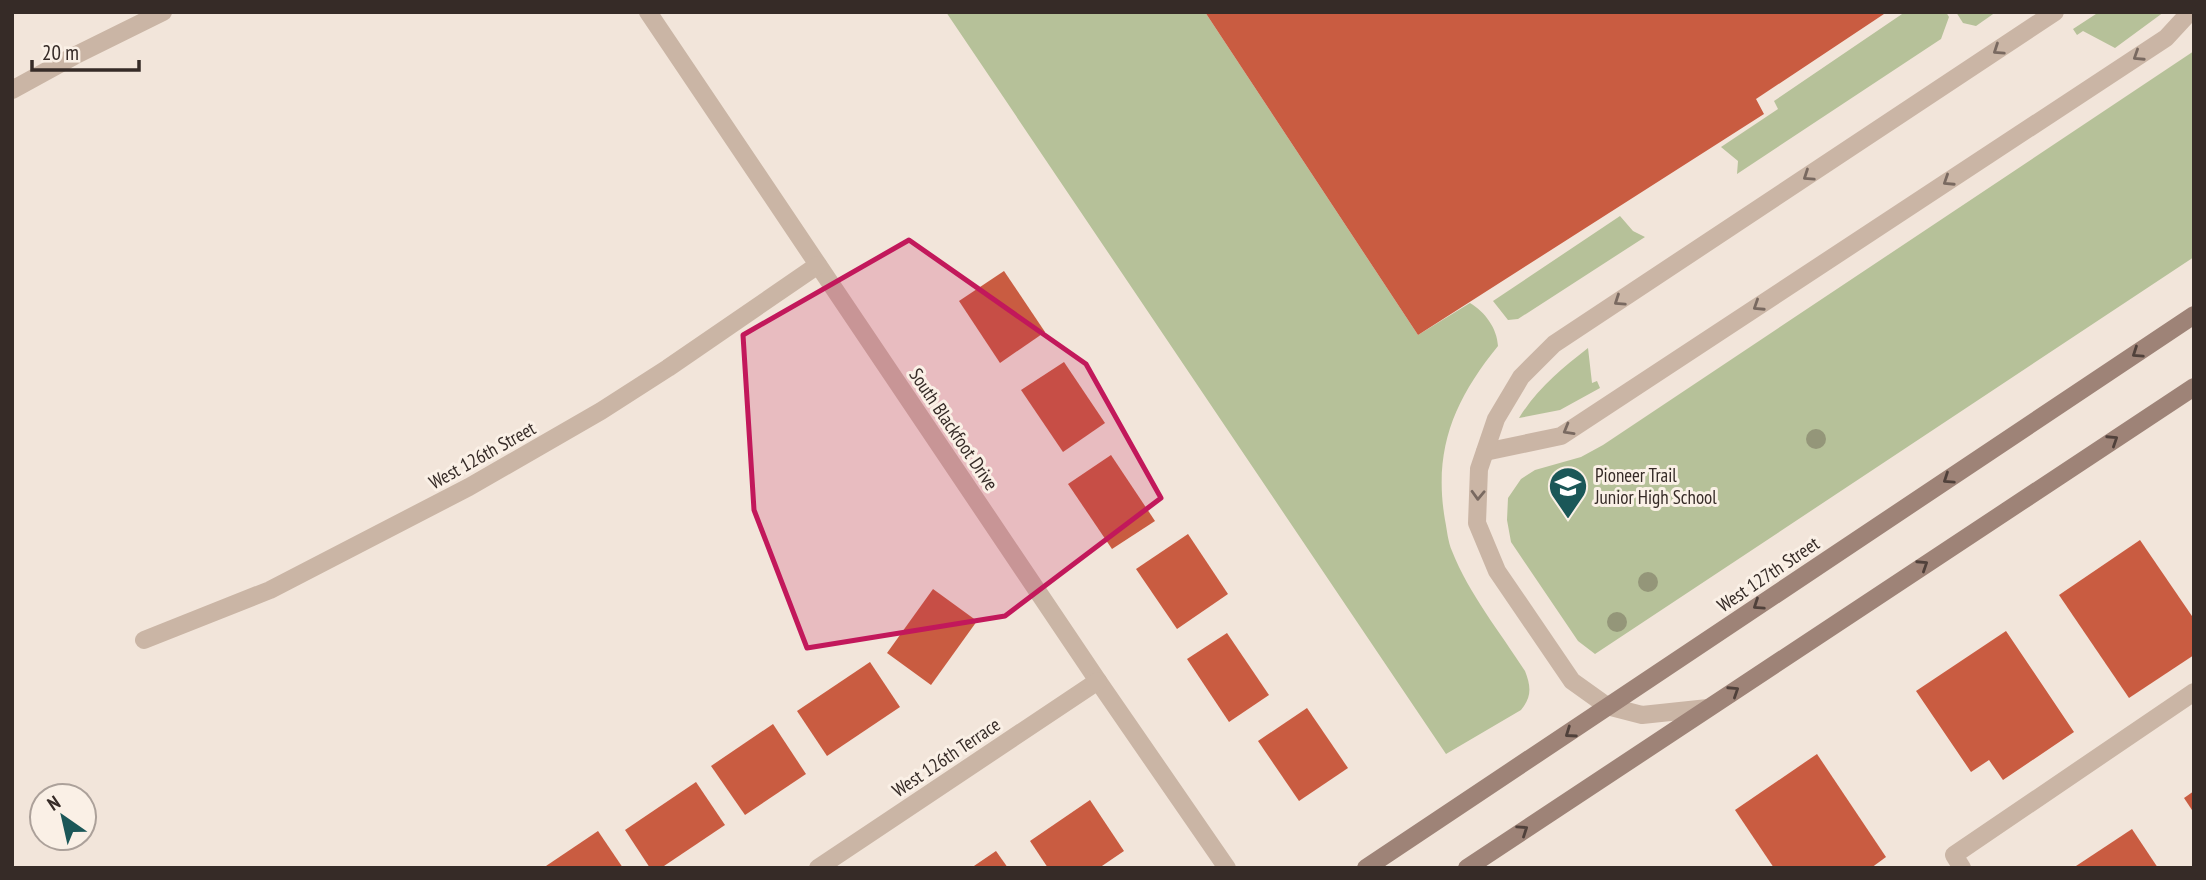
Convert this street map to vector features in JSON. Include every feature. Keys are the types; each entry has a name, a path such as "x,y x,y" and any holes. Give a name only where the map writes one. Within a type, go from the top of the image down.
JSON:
{"main road":[{"name":"West 127th Street","path":"1366,868 2194,315"},
{"path":"1467,868 2194,387"}],"street":[{"path":"12,90 163,12"},
{"name":"South Blackfoot Drive","path":"648,12 1227,868"},
{"path":"1709,708 1642,715 1607,706 1572,681 1497,570 1477,523 1479,469 1496,419 1521,377 1554,344 2055,12"},
{"path":"1485,452 1561,436 2166,38 2190,12"},
{"name":"West 126th Street","path":"144,640 270,590 468,487 601,411 818,264"},
{"name":"West 126th Terrace","path":"818,868 1098,681"},
{"path":"1962,868 1954,855 2194,692"}],"highlighted area":[{"path":"909,240 1086,364 1161,498 1005,616 807,648 754,510 743,335"}],"green space":[{"path":"946,12 1205,12 1418,335 1470,303 1481,311 1493,327 1498,346 1469,386 1450,427 1442,471 1442,495 1449,540 1459,567 1527,676 1529,696 1521,710 1446,754"},
{"path":"1905,12 1946,12 1949,17 1941,39 1737,174 1738,161 1721,147 1778,109 1774,101"},
{"path":"1956,12 1996,12 1976,26 1963,23"},
{"path":"2099,12 2164,12 2115,48 2083,31 2077,35 2073,29"},
{"path":"2194,51 2194,257 1595,654 1578,641 1511,542 1507,520 1508,498 1521,479 1535,470 1581,457 1603,445"},
{"path":"1620,216 1633,231 1645,237 1518,319 1508,320 1493,301"},
{"path":"1588,348 1592,383 1597,381 1600,388 1560,410 1519,418 1550,380"}],"building":[{"path":"1205,12 1887,12 1756,99 1764,114 1418,335"},
{"path":"1004,271 1045,332 1000,363 959,301"},
{"path":"1064,362 1105,423 1063,452 1021,390"},
{"path":"1111,455 1155,521 1112,549 1068,484"},
{"path":"1188,534 1228,594 1177,629 1136,569"},
{"path":"2140,540 2194,619 2194,655 2129,698 2059,595"},
{"path":"933,589 977,621 931,685 887,653"},
{"path":"2006,631 2074,732 2003,780 1989,760 1971,772 1916,691"},
{"path":"1227,633 1269,695 1229,722 1187,659"},
{"path":"870,662 900,707 827,756 797,711"},
{"path":"1307,708 1348,768 1299,801 1258,741"},
{"path":"773,724 806,774 745,815 711,766"},
{"path":"1817,754 1886,857 1871,868 1774,868 1735,810"},
{"path":"696,782 725,825 661,868 650,868 625,830"},
{"path":"2194,791 2194,813 2184,798"},
{"path":"1090,800 1124,851 1099,868 1048,868 1030,841"},
{"path":"2132,829 2158,868 2073,868"},
{"path":"598,831 623,868 543,868"},
{"path":"996,851 1008,868 971,868"}],"place":[{"name":"Pioneer Trail Junior High School","path":"1568,520"}]}
